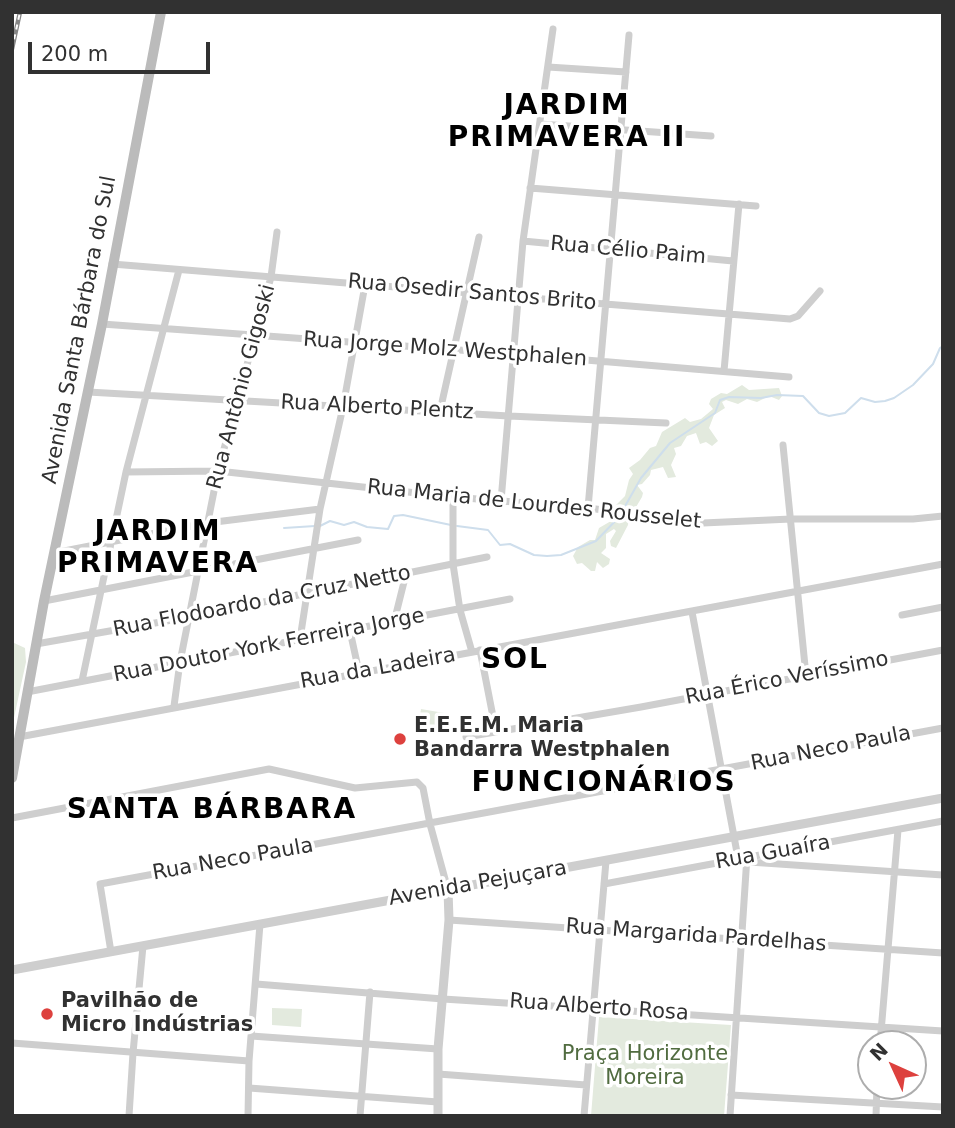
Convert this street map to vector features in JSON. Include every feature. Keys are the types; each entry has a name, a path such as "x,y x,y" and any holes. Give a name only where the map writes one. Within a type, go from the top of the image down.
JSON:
{"main road":[{"name":"Avenida Santa Bárbara do Sul","path":"12,778 44,601 102,324 161,12"}],"street":[{"path":"501,501 523,242 553,29"},
{"path":"588,508 629,35"},
{"path":"548,67 626,72"},
{"path":"540,124 711,136"},
{"path":"530,188 756,206"},
{"path":"724,371 739,204"},
{"name":"Rua Antônio Gigoski","path":"174,706 180,662 218,471 271,277 278,232"},
{"path":"440,411 479,237"},
{"name":"Rua Célio Paim","path":"523,242 733,261"},
{"name":"Rua Osedir Santos Brito","path":"113,264 790,319 798,316 820,291"},
{"path":"82,681 126,472 179,270"},
{"path":"300,639 320,509 343,407 365,285"},
{"name":"Rua Jorge Molz Westphalen","path":"102,324 789,377"},
{"name":"Rua Alberto Plentz","path":"88,392 666,423"},
{"path":"783,445 806,676"},
{"name":"Rua Maria de Lourdes Rousselet","path":"126,472 218,471 453,497 588,508 703,523 791,519 913,519 943,516"},
{"path":"453,497 453,564 460,610 476,651 496,732"},
{"path":"54,553 207,523 320,509"},
{"path":"44,601 358,540"},
{"name":"Rua Flodoardo da Cruz Netto","path":"36,644 189,617 487,557"},
{"name":"Rua da Ladeira","path":"19,737 943,564"},
{"path":"394,622 406,574"},
{"name":"Rua Doutor York Ferreira Jorge","path":"27,692 510,599"},
{"path":"902,615 943,607"},
{"path":"692,612 738,858"},
{"path":"350,631 359,672"},
{"name":"Rua Érico Veríssimo","path":"466,737 943,650"},
{"name":"Rua Neco Paula","path":"111,952 100,884 943,728"},
{"path":"12,818 269,769 355,788 417,782 423,788 448,890 449,920 438,1049 438,1116"},
{"name":"Avenida Pejuçara","path":"12,970 943,798"},
{"name":"Rua Guaíra","path":"604,884 943,821"},
{"path":"881,1030 898,830"},
{"path":"730,1116 748,859 943,875"},
{"path":"584,1116 606,861"},
{"name":"Rua Margarida Pardelhas","path":"449,920 943,953"},
{"path":"248,1116 249,1061 260,924"},
{"path":"129,1116 132,1053 143,946"},
{"name":"Rua Alberto Rosa","path":"256,984 443,999 943,1031"},
{"path":"360,1116 370,992"},
{"path":"251,1036 438,1049"},
{"path":"12,1043 249,1061"},
{"path":"438,1074 586,1084"},
{"path":"249,1088 438,1102"},
{"path":"731,1095 943,1107"},
{"path":"876,1100 876,1116"}],"green space":[{"path":"742,385 749,390 779,388 782,396 779,400 769,396 757,402 747,399 738,404 726,400 722,402 725,408 714,415 709,428 718,441 712,446 706,442 700,444 696,433 687,436 681,446 674,448 676,454 671,465 676,477 668,478 663,467 651,470 642,484 637,485 643,493 642,497 636,507 630,508 628,525 616,548 611,546 610,541 616,531 614,529 606,534 606,548 601,553 610,559 609,564 603,568 597,562 595,571 591,571 582,563 577,564 573,556 578,547 595,540 599,528 611,521 614,507 625,496 633,474 629,468 650,448 656,446 662,432 685,418 690,422 701,419 713,409 709,404 711,399"},
{"path":"12,642 25,648 26,662 12,727"},
{"path":"421,709 450,714 447,732 418,727"},
{"path":"272,1008 302,1009 301,1027 272,1025"},
{"name":"Praça Horizonte Moreira","path":"599,1017 731,1025 724,1116 591,1116"}],"waterway":[{"path":"624,508 641,478 670,443 715,413 720,400 729,397 803,396 819,413 829,416 845,413 861,398 875,402 894,398 913,385 933,364 943,346"},
{"path":"320,526 330,521 344,525 354,522 367,527 388,529 394,516 403,515 451,525"},
{"path":"457,526 488,530 500,545 510,544 534,555 547,556 561,555 596,541 620,516"},
{"path":"284,528 315,526"}],"railway":[{"path":"12,49 20,12"}],"place":[{"name":"E.E.E.M. Maria Bandarra Westphalen","path":"400,739"},
{"name":"Pavilhão de Micro Indústrias","path":"47,1014"}],"district":[{"name":"JARDIM PRIMAVERA II","path":"567,123"},
{"name":"JARDIM PRIMAVERA","path":"158,549"},
{"name":"SOL","path":"515,661"},
{"name":"FUNCIONÁRIOS","path":"604,784"},
{"name":"SANTA BÁRBARA","path":"212,811"}]}
